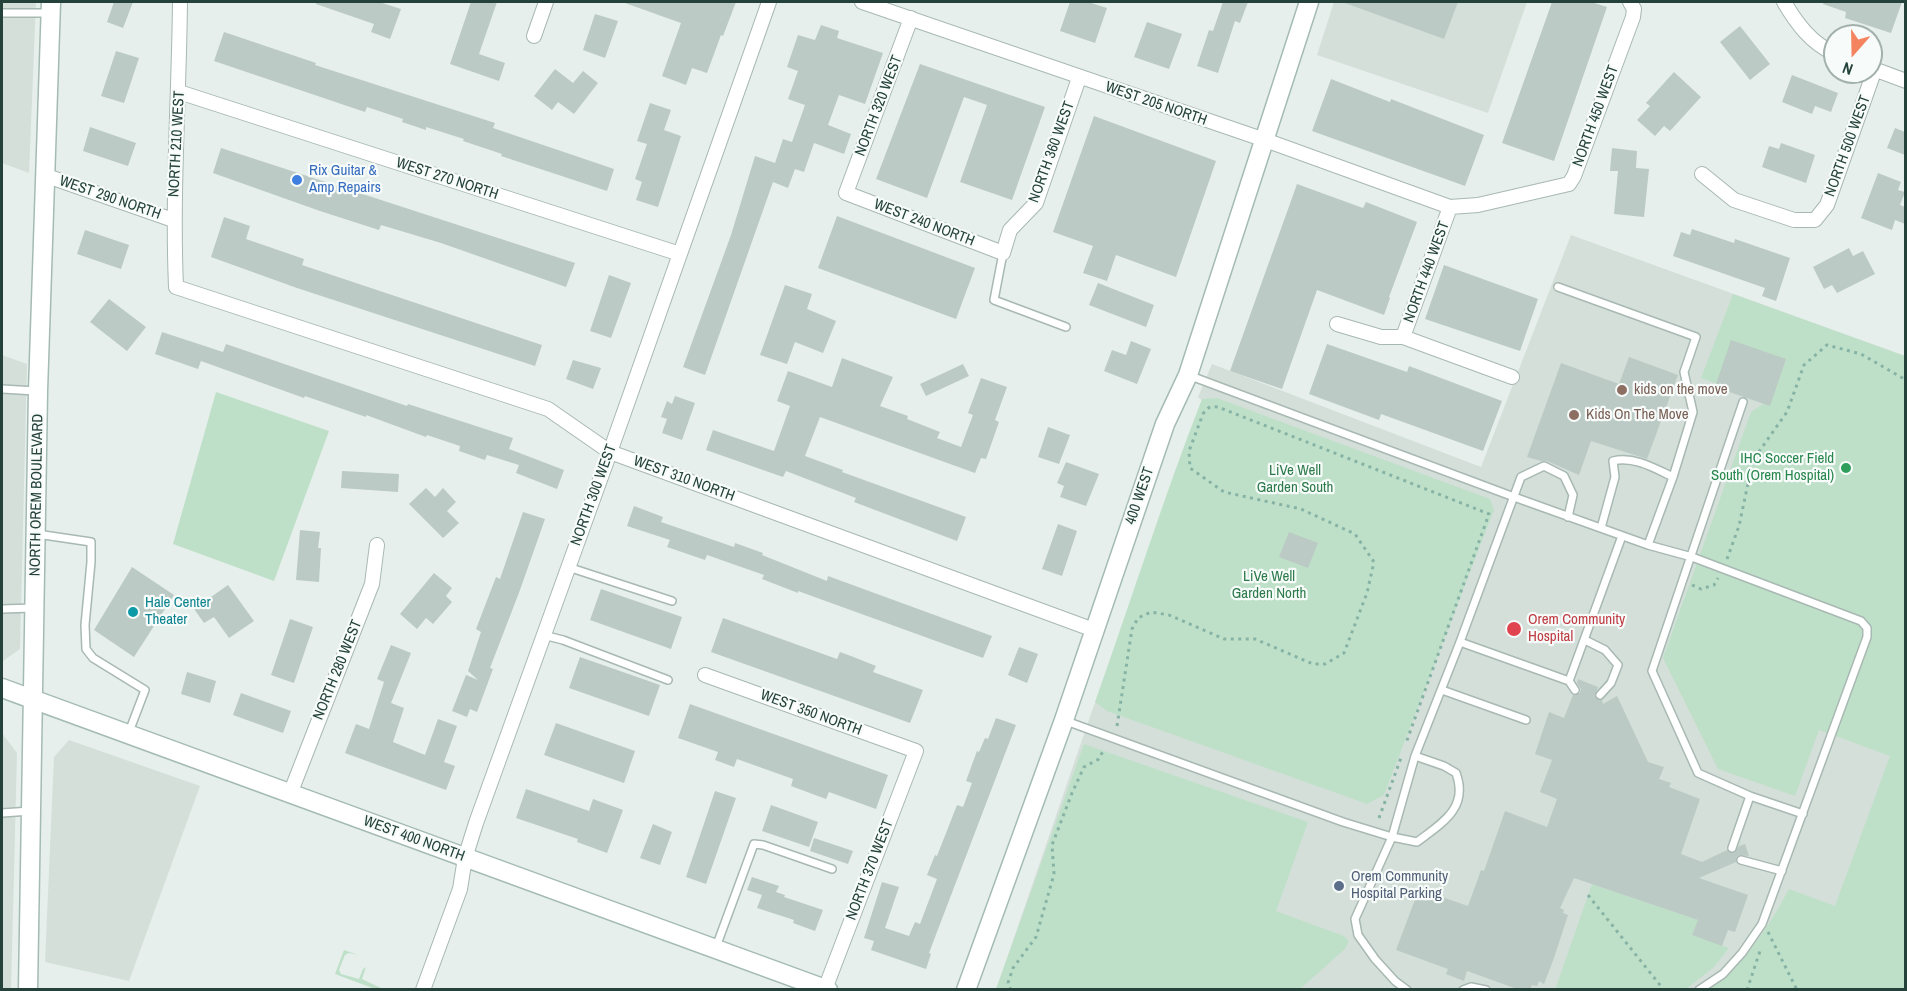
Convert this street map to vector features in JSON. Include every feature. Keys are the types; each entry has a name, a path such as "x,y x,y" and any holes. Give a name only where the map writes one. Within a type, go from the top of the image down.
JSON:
{"main road":[{"name":"400 WEST","path":"966,990 1064,720 1165,424 1188,375 1309,2"},
{"name":"NORTH OREM BOULEVARD","path":"28,990 38,391 51,7"},
{"name":"WEST 400 NORTH","path":"2,688 826,989"}],"street":[{"name":"NORTH 210 WEST","path":"176,287 173,219 179,92 180,2"},
{"path":"534,36 546,2"},
{"name":"NORTH 300 WEST","path":"423,990 460,889 465,858 543,635 769,2"},
{"name":"WEST 205 NORTH","path":"862,2 1265,140 1450,207"},
{"name":"NORTH 450 WEST","path":"1450,207 1478,205 1569,184 1574,176 1633,17 1634,9 1630,2"},
{"path":"1784,2 1813,41 1823,47"},
{"name":"NORTH 320 WEST","path":"846,193 911,18"},
{"path":"1883,72 1905,81"},
{"name":"NORTH 360 WEST","path":"1003,253 1010,230 1036,203 1079,78"},
{"name":"NORTH 500 WEST","path":"1702,174 1734,200 1794,220 1815,219 1827,206 1868,84"},
{"name":"WEST 270 NORTH","path":"179,92 680,254"},
{"name":"WEST 290 NORTH","path":"47,176 173,219"},
{"name":"WEST 240 NORTH","path":"846,193 1003,253"},
{"name":"NORTH 440 WEST","path":"1403,337 1450,207"},
{"name":"WEST 310 NORTH","path":"176,287 549,409 610,452 1094,630"},
{"path":"1337,324 1381,337 1403,337 1512,377"},
{"name":"NORTH 280 WEST","path":"290,794 372,584 377,545"},
{"name":"WEST 350 NORTH","path":"705,675 916,751"},
{"name":"NORTH 370 WEST","path":"826,989 916,751"}],"lane":[{"path":"2,13 51,7"},
{"path":"1003,253 994,300 1066,327"},
{"path":"1558,287 1696,337 1684,372 1693,412 1673,477 1648,545"},
{"path":"1188,375 1568,517 1648,545 1692,557 1861,621 1867,628 1867,637 1762,924 1742,953 1723,974 1699,990"},
{"path":"2,389 38,391"},
{"path":"1743,402 1652,671 1698,774 1750,796 1803,814"},
{"path":"1601,528 1616,477 1613,461 1624,458 1673,477"},
{"path":"1407,990 1395,981 1375,959 1358,935 1354,920 1392,837 1415,756 1521,477 1544,466 1564,476 1572,495 1568,517"},
{"path":"37,534 91,542 85,625 86,649 93,658 145,690 128,734"},
{"path":"1569,681 1622,536"},
{"path":"568,567 672,601"},
{"path":"2,609 35,608"},
{"path":"543,635 563,640 668,680"},
{"path":"1585,639 1605,650 1618,665 1611,683 1600,694"},
{"path":"1460,642 1569,681 1575,690"},
{"path":"1442,690 1526,720"},
{"path":"1064,720 1343,822 1417,842 1449,818 1460,793 1460,784 1456,773 1444,766 1415,756"},
{"path":"1732,848 1750,796"},
{"path":"2,813 30,811"},
{"path":"715,949 754,844 764,845 832,869"},
{"path":"1741,860 1782,871"},
{"path":"1463,990 1471,987 1485,990"}],"path":[{"path":"1727,559 1738,526 1753,460 1787,412 1804,365 1827,345 1861,354 1905,380"},
{"path":"1117,726 1132,629 1137,618 1151,612 1169,615 1224,639 1255,639 1313,664 1325,664 1344,653 1367,593 1374,562 1355,534 1300,509 1224,492 1190,468 1189,451 1203,414 1211,406 1218,406 1489,514 1379,818"},
{"path":"1692,585 1701,589 1714,585 1717,579"},
{"path":"1011,990 1008,983 1013,968 1036,937 1054,874 1052,845 1084,767 1099,759 1102,751"},
{"path":"1588,895 1664,990"},
{"path":"1762,924 1797,990"}],"shaded area":[{"path":"2,2 36,2 29,173 2,163"},
{"path":"1334,2 1527,2 1488,113 1317,55"},
{"name":"Orem Community Hospital","path":"1571,235 1905,356 1905,989 996,990 1092,711 1189,451 1205,403 1198,397 1212,364 1481,467"},
{"path":"2,355 27,364 20,649 3,661"},
{"path":"2,733 17,753 11,990 2,989"},
{"path":"69,740 200,786 129,981 45,962 54,757"}],"green space":[{"path":"1733,294 1905,356 1905,989 1709,989 1723,978 1755,944 1789,889 1835,906 1890,756 1819,730 1795,796 1718,769 1663,658 1751,412 1766,402 1701,378"},
{"path":"216,392 329,431 274,581 173,544"},
{"path":"1217,398 1490,499 1494,510 1384,795 1367,804 1107,711 1095,702 1160,512 1202,399"},
{"path":"1084,744 1308,822 1276,911 1344,936 1349,941 1345,949 1300,989 996,989"},
{"path":"1592,884 1698,920 1692,935 1729,948 1714,967 1686,989 1555,990"},
{"path":"344,950 358,955 349,953 345,955 339,970 341,974 359,979 366,967 362,979 383,989 375,989 335,974"}],"building":[{"path":"114,2 133,2 123,28 107,22"},
{"path":"316,2 379,2 401,9 390,39 371,32 374,24 316,4"},
{"path":"471,2 497,2 479,54 505,63 499,81 450,64"},
{"path":"625,2 736,2 707,73 692,68 686,85 662,76 681,23"},
{"path":"1070,2 1088,2 1107,8 1095,43 1060,31"},
{"path":"1223,2 1248,2 1240,23 1235,21 1218,73 1197,66 1209,30 1213,31"},
{"path":"1345,2 1458,2 1444,39"},
{"path":"1552,2 1591,2 1607,7 1554,161 1502,143"},
{"path":"1824,2 1902,2 1891,33 1883,30 1883,24 1863,24 1845,18 1846,12 1823,4"},
{"path":"595,14 618,21 605,58 583,50"},
{"path":"1147,22 1182,34 1169,69 1134,57"},
{"path":"821,25 839,31 837,38 883,53 865,104 839,95 828,125 851,134 844,154 814,143 804,172 795,169 788,188 773,182 705,375 683,367 731,235 755,156 775,163 783,139 792,142 805,105 788,99 798,71 787,67 798,35 815,40"},
{"path":"1740,26 1770,64 1750,80 1720,42"},
{"path":"224,32 316,63 315,65 495,123 493,128 614,169 607,191 501,156 502,154 463,141 464,139 426,127 426,130 402,122 403,119 367,107 365,112 214,61"},
{"path":"116,51 139,58 124,103 101,96"},
{"path":"920,64 1045,107 1012,200 960,182 987,105 964,97 927,198 876,179"},
{"path":"555,69 573,83 583,71 598,83 574,114 558,102 552,110 534,96"},
{"path":"1674,72 1701,97 1670,131 1664,126 1655,136 1637,120 1650,106 1646,103"},
{"path":"1792,75 1838,93 1831,112 1815,106 1812,114 1782,102"},
{"path":"1331,79 1390,102 1391,99 1484,135 1465,186 1312,131"},
{"path":"650,103 671,110 664,130 681,136 658,207 636,200 642,182 635,179 647,144 637,141"},
{"path":"1094,116 1216,161 1176,277 1116,255 1107,281 1083,273 1093,246 1053,232"},
{"path":"90,127 136,143 128,166 83,151"},
{"path":"1895,128 1905,132 1905,155 1887,148"},
{"path":"1781,143 1815,155 1806,183 1762,167 1769,146 1779,149"},
{"path":"221,148 575,263 566,287 441,243 381,225 379,230 320,211 213,173"},
{"path":"1612,148 1637,151 1636,168 1649,169 1644,217 1614,214 1618,171 1610,171"},
{"path":"1878,173 1901,182 1898,190 1905,192 1900,205 1905,207 1905,224 1895,220 1892,230 1861,218"},
{"path":"1297,184 1363,208 1366,202 1417,222 1384,315 1317,290 1282,389 1230,371"},
{"path":"837,216 975,268 956,319 818,268"},
{"path":"224,217 250,226 246,239 304,259 302,265 542,345 535,366 297,288 211,257"},
{"path":"1692,229 1734,243 1735,239 1790,258 1776,301 1762,296 1765,288 1673,256 1681,232 1690,235"},
{"path":"85,230 129,245 121,269 77,254"},
{"path":"1849,248 1853,256 1863,251 1875,274 1837,293 1832,285 1824,289 1813,267"},
{"path":"1444,265 1538,299 1520,351 1425,319"},
{"path":"609,275 631,283 611,338 590,331"},
{"path":"1098,283 1154,305 1146,327 1089,305"},
{"path":"785,285 812,294 807,309 836,321 823,353 795,342 787,364 760,355"},
{"path":"109,299 146,327 127,351 90,322"},
{"path":"162,332 223,352 226,344 407,406 408,404 513,438 509,449 564,470 557,489 516,473 519,465 487,455 485,460 459,451 460,446 427,435 426,437 305,396 304,398 201,361 198,369 155,354"},
{"path":"1731,340 1786,359 1770,406 1715,387"},
{"path":"1131,341 1151,349 1137,384 1104,371 1112,350 1126,355"},
{"path":"1327,344 1407,372 1409,366 1502,401 1483,451 1381,414 1379,420 1309,394"},
{"path":"1629,357 1678,375 1647,459 1591,441 1579,475 1547,461 1527,457 1561,363 1619,384"},
{"path":"842,358 893,377 880,406 908,416 907,419 940,432 937,438 961,447 973,415 968,413 981,378 1007,387 995,420 999,422 986,459 981,458 975,473 820,417 805,456 843,470 842,472 966,517 957,541 854,502 856,498 786,471 783,477 706,450 713,430 774,451 790,406 777,401 788,371 832,387"},
{"path":"573,360 601,368 593,389 566,379"},
{"path":"963,364 969,376 926,396 920,384"},
{"path":"675,396 695,403 682,440 662,433 667,419 661,417 667,401 672,404"},
{"path":"1048,427 1070,435 1059,464 1038,457"},
{"path":"1066,462 1099,474 1086,506 1060,497 1064,486 1057,483"},
{"path":"342,471 399,474 398,492 341,488"},
{"path":"426,488 435,497 443,488 456,502 447,511 459,523 443,538 409,504"},
{"path":"634,506 663,517 661,522 734,547 735,543 827,581 828,576 992,636 983,658 798,591 798,593 762,579 764,575 707,555 705,560 667,547 670,540 627,526"},
{"path":"523,512 545,519 490,668 493,669 477,712 470,709 467,717 452,711 466,675 478,680 468,671 481,632 476,629 496,577 500,579"},
{"path":"1058,524 1077,531 1062,576 1042,569"},
{"path":"300,530 320,532 319,582 296,580"},
{"path":"1289,532 1318,543 1308,568 1279,557"},
{"name":"Hale Center Theater","path":"132,567 174,595 134,657 94,630"},
{"path":"434,573 452,588 446,596 452,602 433,624 426,618 417,629 400,614"},
{"path":"228,585 254,621 229,638 214,617 204,623 194,609"},
{"path":"601,589 682,617 671,649 590,620"},
{"path":"723,618 837,659 840,652 876,666 873,672 923,690 910,723 711,652"},
{"path":"290,619 313,627 294,683 271,675"},
{"path":"391,645 411,653 391,703 404,708 393,742 425,755 438,719 457,726 444,762 455,766 446,790 345,753 356,724 369,729 384,682 377,679"},
{"path":"1019,647 1038,654 1027,683 1008,675"},
{"path":"580,657 660,685 649,716 569,688"},
{"path":"187,672 216,681 210,703 181,694"},
{"name":"Orem Community Hospital","path":"1578,679 1598,687 1595,696 1602,700 1603,704 1617,696 1648,762 1664,767 1659,779 1671,783 1669,787 1700,799 1681,854 1702,862 1727,850 1734,853 1739,846 1745,844 1749,856 1739,855 1736,862 1699,878 1748,895 1735,932 1728,930 1722,946 1692,935 1698,920 1574,878 1560,908 1568,915 1544,984 1539,981 1537,986 1532,985 1530,990 1520,990 1467,971 1464,981 1446,974 1448,969 1396,950 1419,889 1468,906 1481,870 1484,871 1505,811 1547,827 1557,799 1540,792 1552,760 1535,754 1549,712 1564,718 1573,695 1580,693"},
{"path":"241,693 291,711 283,733 233,715"},
{"path":"690,704 888,775 876,809 829,792 826,799 791,786 793,779 737,759 734,767 715,760 718,752 678,738"},
{"path":"996,718 1016,725 929,953 931,954 926,969 871,950 874,941 864,938 882,882 899,887 885,928 909,936 915,922 920,924 937,879 927,875 957,805 963,807 972,783 966,781 977,751 979,752 985,738 988,739"},
{"path":"556,723 635,751 624,783 544,755"},
{"path":"526,789 589,811 593,799 623,810 607,853 577,842 578,839 516,818"},
{"path":"715,791 736,798 706,884 686,877"},
{"path":"771,805 818,822 809,847 762,831"},
{"path":"653,824 672,832 660,865 640,858"},
{"path":"814,838 853,851 848,864 810,851"},
{"path":"752,877 779,886 776,892 785,895 784,897 823,910 815,931 793,923 794,920 757,908 762,895 747,890"}],"place":[{"name":"Rix Guitar & Amp Repairs","path":"297,180"},
{"name":"kids on the move","path":"1622,390"},
{"name":"Kids On The Move","path":"1574,415"},
{"name":"IHC Soccer Field South (Orem Hospital)","path":"1846,468"},
{"name":"Hale Center Theater","path":"133,612"},
{"name":"Orem Community Hospital","path":"1514,629"},
{"name":"Orem Community Hospital Parking","path":"1339,886"}],"park label":[{"name":"LiVe Well Garden South","path":"1295,480"},
{"name":"LiVe Well Garden North","path":"1269,586"}]}
